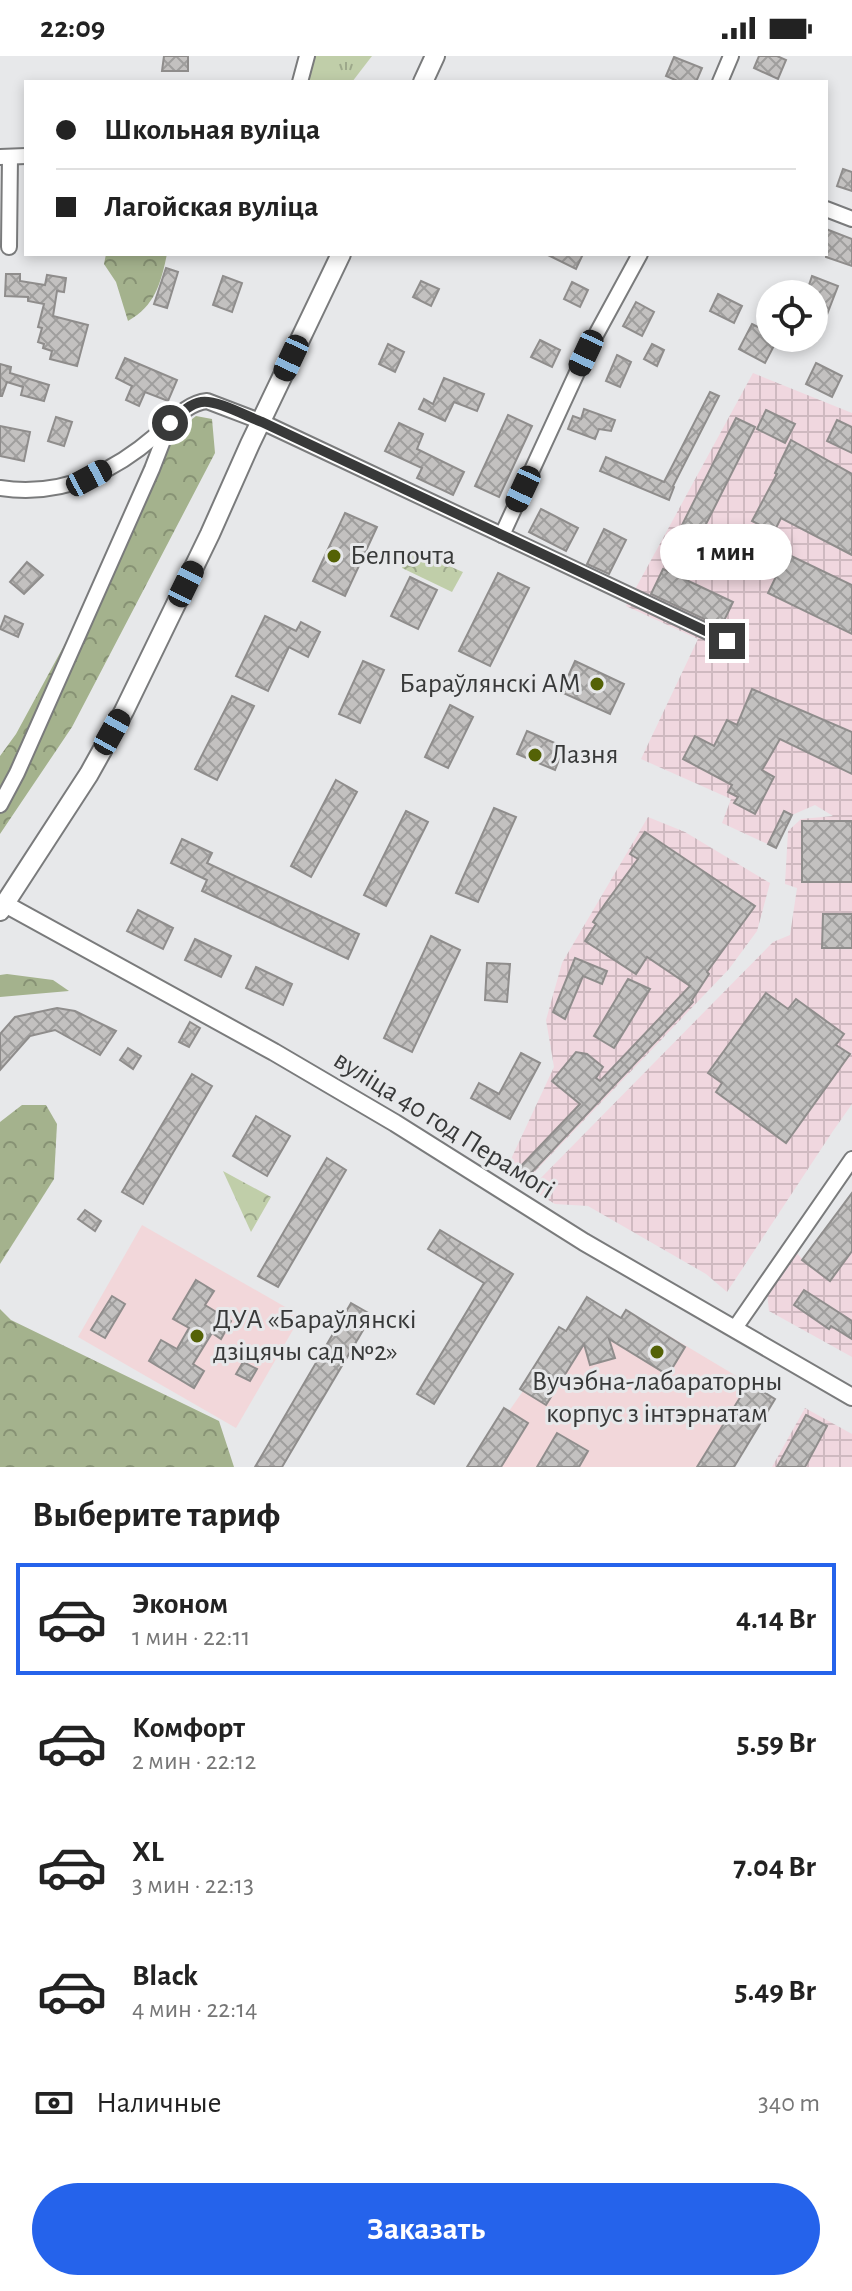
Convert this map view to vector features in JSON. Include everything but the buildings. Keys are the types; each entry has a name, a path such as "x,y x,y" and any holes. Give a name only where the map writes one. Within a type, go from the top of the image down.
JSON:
{"main road":[{"path":"424,80 435,56"},
{"path":"3,907 89,774 124,711 340,256"}],"street":[{"path":"301,80 307,56"},
{"path":"721,80 731,56"},
{"path":"5,157 9,247"},
{"path":"828,210 852,219"},
{"path":"502,535 586,353 639,256"},
{"path":"0,488 40,491 89,478 129,456 193,405 207,401 262,422 727,641"},
{"path":"0,805 17,773 170,423"},
{"name":"вуліца 40 год Перамогі","path":"3,907 274,1052 395,1123 584,1242 852,1397"},
{"path":"735,1328 852,1159"}],"shaded area":[{"path":"753,373 852,413 852,1104 727,1292 706,1274 588,1206 555,1204 530,1189 773,942 790,935 797,888 785,884 788,831 801,819 833,816 815,805 792,815 776,848 722,823 731,799 641,759 698,639 626,606"},
{"path":"648,817 685,832 770,883 757,931 729,969 523,1184 505,1172 554,1067 546,1020 562,963"},
{"path":"852,1193 852,1357 769,1311 767,1293 795,1251 803,1260"},
{"path":"142,1225 301,1316 236,1428 78,1337"},
{"path":"587,1297 621,1318 626,1310 775,1399 734,1467 467,1467 504,1408 509,1411 523,1391 520,1389 559,1327 566,1331"},
{"path":"805,1408 852,1434 852,1467 772,1467"}],"green space":[{"path":"313,56 372,56 354,80 307,80"},
{"path":"106,256 167,256 151,301 128,321 116,282 104,264"},
{"path":"196,416 212,419 215,453 72,727 0,834 0,756 16,734 177,431"},
{"path":"411,550 463,572 452,592 402,568"},
{"path":"0,975 53,980 69,991 0,997"},
{"path":"22,1105 46,1105 57,1124 54,1179 0,1264 0,1122"},
{"path":"223,1171 271,1197 251,1232"},
{"path":"0,1309 11,1320 219,1421 234,1467 0,1467"}],"place":[{"name":"Белпочта","path":"334,556"},
{"name":"Бараўлянскі АМ","path":"597,684"},
{"name":"Лазня","path":"535,755"},
{"name":"ДУА «Бараўлянскі дзіцячы сад №2»","path":"197,1336"},
{"name":"Вучэбна-лабараторны корпус з інтэрнатам","path":"657,1352"}],"route":[{"path":"170,423 184,410 207,401 262,422 727,641"}]}
